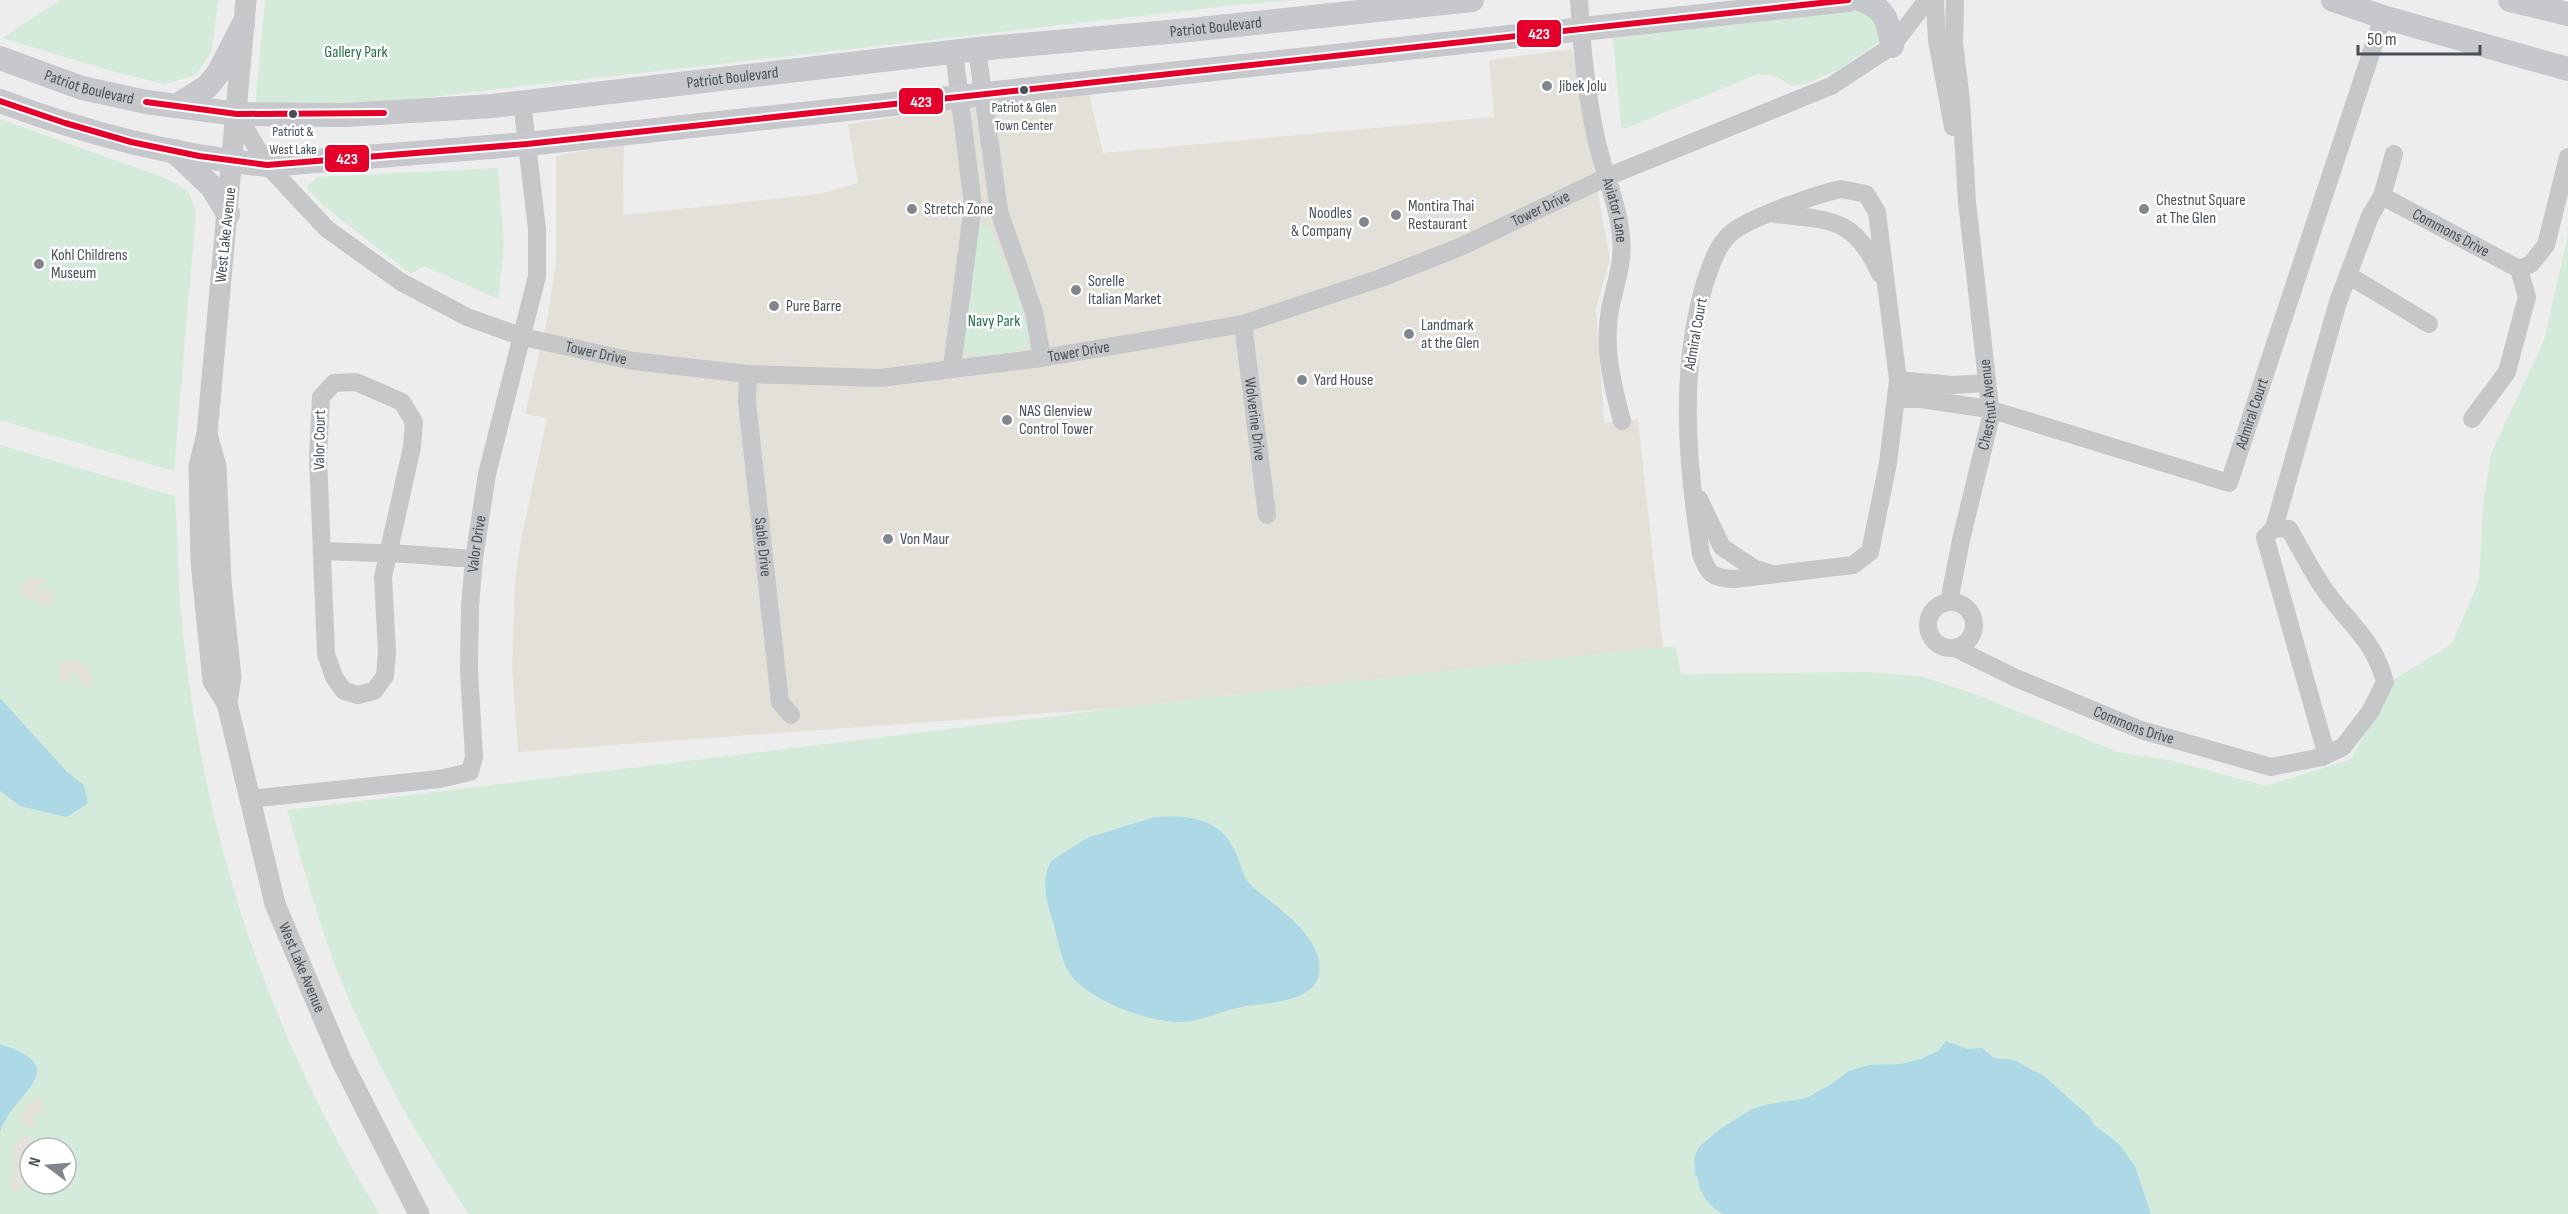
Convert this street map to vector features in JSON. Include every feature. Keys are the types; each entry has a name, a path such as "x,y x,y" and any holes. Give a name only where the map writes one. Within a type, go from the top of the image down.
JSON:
{"main road":[{"name":"Patriot Boulevard","path":"0,58 82,88 146,102 237,114 346,115 522,102 966,51 1472,0"},
{"path":"0,102 80,128 174,151 233,162 267,165 526,144 1848,0"},
{"path":"1862,0 1875,5 1885,17 1890,28 1892,46"},
{"path":"2333,0 2383,17 2568,69"},
{"path":"2510,0 2568,14"},
{"path":"177,106 208,86 219,72 243,26"},
{"path":"174,151 212,187 228,214"}],"street":[{"name":"West Lake Avenue","path":"246,0 207,434 199,466 201,562 213,681 227,703 275,904 341,1060 419,1214"},
{"name":"Aviator Lane","path":"1579,0 1582,54 1591,110 1621,235 1623,255 1610,310 1607,341 1610,374 1622,421"},
{"name":"Tower Drive","path":"237,114 267,165 327,229 401,282 467,317 523,337 633,361 748,374 880,378 1042,357 1243,324 1381,278 1460,247 1607,177 1830,86 1892,46 1927,0"},
{"name":"Chestnut Avenue","path":"1935,0 1937,40 1967,202"},
{"name":"Chestnut Avenue","path":"1949,602 1961,540 1991,416 1967,202 1961,100 1954,43 1955,0"},
{"name":"Admiral Court","path":"1896,399 1921,399 1989,409 2229,483 2383,17"},
{"path":"952,368 973,205 971,97 966,51"},
{"path":"971,97 1000,214 1034,312 1042,357"},
{"name":"Valor Drive","path":"249,799 439,779 470,772 474,757 469,671 470,606 474,559 487,474 537,276 537,228 522,102"},
{"path":"2322,757 2325,749 2265,537 2274,528 2338,302 2370,216 2382,196 2394,154"},
{"path":"2472,419 2507,372 2527,297 2519,269 2531,264 2546,245 2568,157"},
{"name":"Admiral Court","path":"1841,189 1866,194 1877,212 1885,283 1898,380 1888,463 1870,552 1853,566 1778,575 1718,578 1707,570 1701,554 1687,416 1688,368 1700,300 1712,261 1730,234 1773,213 1820,194 1841,189"},
{"name":"Commons Drive","path":"2382,196 2519,269"},
{"name":"Admiral Court","path":"1773,213 1823,218 1852,231 1873,257 1885,283"},
{"path":"971,223 1000,214"},
{"path":"2348,275 2429,324"},
{"name":"Wolverine Drive","path":"1243,324 1267,515"},
{"name":"Sable Drive","path":"748,374 747,402 780,702 791,715"},
{"path":"1898,380 1953,385 1986,383"},
{"name":"Valor Court","path":"356,382 402,402 414,422 412,447 387,553 383,577 386,676 374,691 358,695 344,691 333,677 326,654 318,457 321,397 334,383 356,382"},
{"name":"Admiral Court","path":"1693,487 1722,547 1755,569 1778,575"},
{"name":"Commons Drive","path":"1955,648 2016,678 2141,730 2271,766 2322,757 2343,747 2370,712 2385,682 2380,663 2368,640 2322,586 2289,529 2274,528"},
{"path":"323,551 474,559"},
{"path":"1949,602 1964,606 1973,618 1975,626 1969,640 1955,648 1941,646 1935,641 1929,628 1931,614 1936,608 1949,602"}],"shaded area":[{"path":"1572,49 1610,260 1596,308 1604,423 1638,419 1663,647 1119,708 518,752 512,666 515,583 520,545 547,418 525,414 547,320 556,263 556,156 624,144 623,215 819,194 858,183 848,124 1088,89 1103,153 1494,117 1489,60"}],"green space":[{"path":"60,0 218,0 212,50 196,75 165,84 122,74 2,38"},
{"name":"Gallery Park","path":"265,0 1297,0 351,106 255,106"},
{"path":"1860,9 1881,10 1881,40 1840,69 1806,84 1791,86 1776,76 1758,74 1624,129 1621,126 1613,39 1618,29"},
{"path":"0,119 165,178 188,191 196,211 174,471 0,420"},
{"path":"498,168 504,248 498,299 424,266 411,274 325,207 306,187 318,177"},
{"name":"Navy Park","path":"988,226 991,231 1028,323 1029,333 1026,346 1017,352 978,355 962,351 978,227"},
{"path":"2568,235 2568,1214 469,1214 433,1159 400,1102 355,1013 326,940 287,810 1119,708 1663,647 1676,647 1681,674 1867,672 1921,676 1975,694 2118,752 2170,760 2266,786 2351,759 2396,678 2452,644 2479,580 2483,506 2491,454 2544,340"},
{"path":"0,445 175,496 181,615 193,709 207,785 226,860 248,934 275,1007 306,1078 341,1147 380,1214 0,1214"}],"sand":[{"path":"29,576 42,579 44,586 38,587 38,591 50,589 55,595 52,603 43,607 33,596 29,600 22,595 21,585"},
{"path":"72,659 80,661 91,670 90,689 80,685 75,671 71,674 70,683 59,680 59,668 64,661"},
{"path":"40,1099 44,1104 45,1112 35,1114 33,1117 37,1123 32,1127 26,1127 22,1117 24,1109"},
{"path":"18,1141 18,1192 12,1194 10,1190 15,1167 13,1148"}],"water":[{"path":"0,698 67,772 84,785 88,803 67,817 20,806 0,791"},
{"path":"1154,817 1202,820 1221,831 1235,851 1249,883 1307,935 1319,960 1319,974 1311,988 1288,1000 1237,1008 1191,1021 1175,1022 1148,1017 1118,1007 1078,983 1064,962 1047,899 1045,884 1051,861 1087,838"},
{"path":"1946,1041 1968,1049 1982,1048 1994,1058 2014,1060 2044,1076 2090,1117 2094,1125 2119,1144 2135,1166 2151,1214 1723,1214 1706,1199 1700,1188 1698,1177 1695,1175 1694,1158 1699,1147 1720,1129 1752,1109 1807,1098 1849,1071 1868,1065 1901,1064 1921,1059 1938,1051"},
{"path":"0,1044 22,1053 34,1062 37,1072 34,1082 7,1117 0,1132"}],"transit line":[{"name":"423","path":"0,101 131,142 199,156 267,165 527,144 1848,0"},
{"name":"423","path":"146,102 237,114 384,113"}],"place":[{"name":"Jibek Jolu","path":"1547,86"},
{"name":"Patriot & Glen Town Center","path":"1024,90"},
{"name":"Patriot & West Lake","path":"293,114"},
{"name":"Stretch Zone","path":"912,209"},
{"name":"Chestnut Square at The Glen","path":"2144,209"},
{"name":"Montira Thai Restaurant","path":"1396,215"},
{"name":"Noodles & Company","path":"1364,222"},
{"name":"Kohl Childrens Museum","path":"39,264"},
{"name":"Sorelle Italian Market","path":"1076,290"},
{"name":"Pure Barre","path":"774,306"},
{"name":"Landmark at the Glen","path":"1409,334"},
{"name":"Yard House","path":"1302,380"},
{"name":"NAS Glenview Control Tower","path":"1007,420"},
{"name":"Von Maur","path":"888,539"}]}
